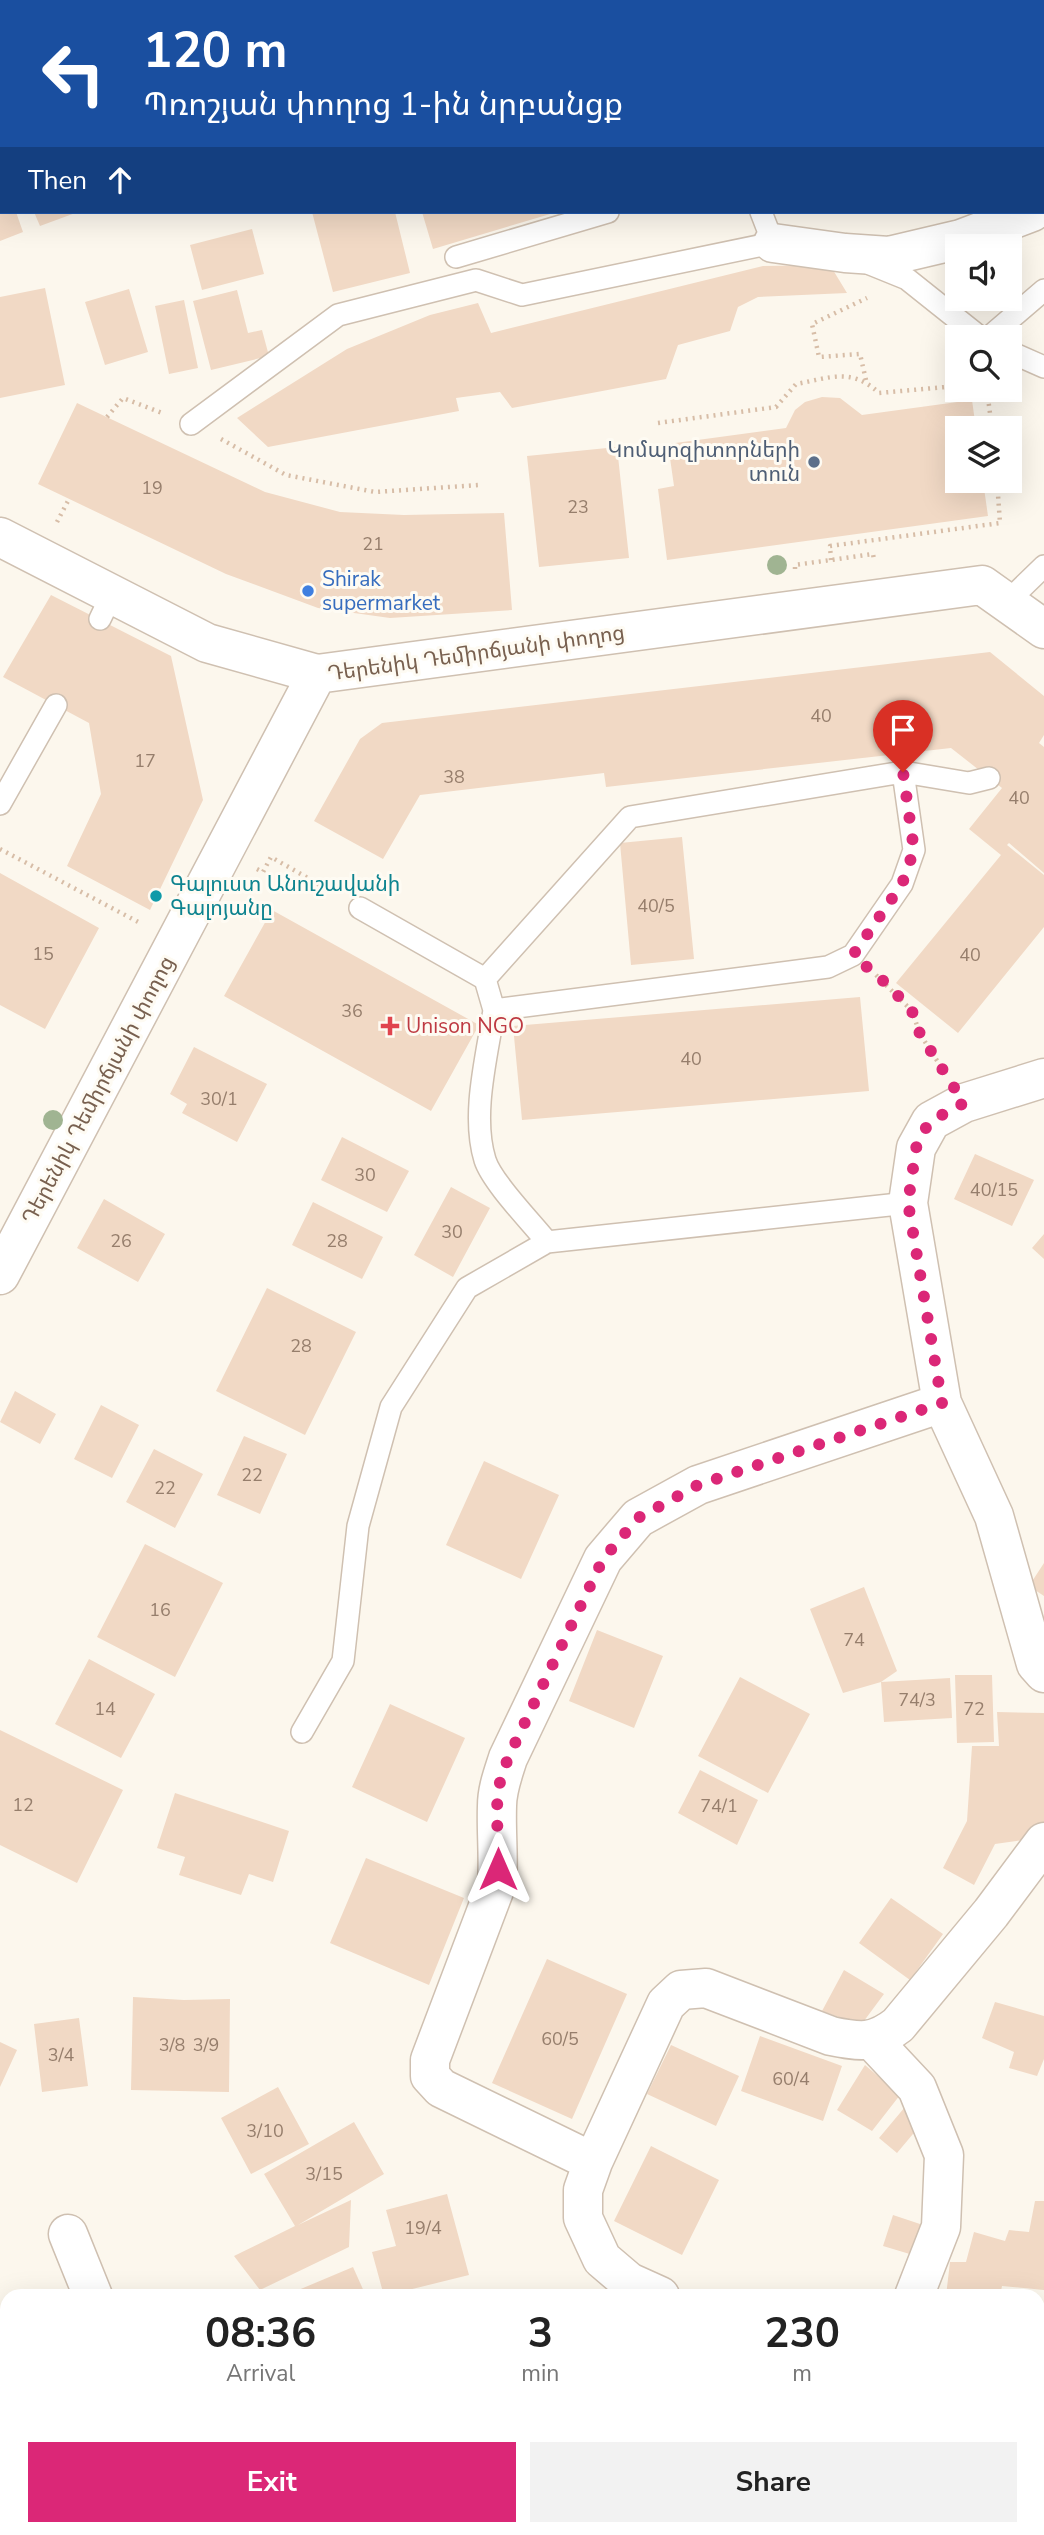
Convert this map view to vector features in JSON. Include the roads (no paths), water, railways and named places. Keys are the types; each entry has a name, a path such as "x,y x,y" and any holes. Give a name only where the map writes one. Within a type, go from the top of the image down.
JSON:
{"street":[{"path":"767,227 845,253 889,256 961,239 1027,214"},
{"path":"0,537 106,607 207,643 317,674"},
{"name":"Դերենիկ Դեմիրճյանի փողոց","path":"0,1275 317,674 982,585 1044,629"},
{"path":"1044,1078 964,1103 931,1121 916,1148 908,1203 942,1403 994,1516 1037,1664 1044,1672"},
{"path":"593,2162 441,2088 430,2076 430,2060 497,1884 497,1806 500,1782 508,1758 603,1559 638,1518 698,1485 942,1403"},
{"path":"644,2289 629,2282 602,2259 583,2218 583,2190 593,2162 666,2004 681,1990 706,1988 831,2036 872,2040 885,2035 898,2025 991,1913 1044,1842"},
{"path":"872,2040 917,2088 944,2155 941,2227 917,2289"},
{"path":"68,2234 90,2289"}],"lane":[{"path":"456,257 601,214"},
{"path":"191,424 338,315 476,280 522,295 767,227"},
{"path":"845,253 907,279 965,325"},
{"path":"1003,325 1044,289"},
{"path":"1022,357 1044,367"},
{"path":"1006,603 1044,566"},
{"path":"0,804 56,705"},
{"path":"485,979 630,817 903,772 970,783 989,778"},
{"path":"494,1010 828,967 853,955 902,884 914,850 903,772"},
{"path":"360,908 485,979 494,1010 478,1121 486,1161 505,1191 547,1242"},
{"path":"302,1732 343,1661 358,1526 391,1406 467,1288 547,1242 908,1203"}],"place":[{"name":"Կոմպոզիտորների տուն","path":"814,462"},
{"name":"Shirak supermarket","path":"308,591"},
{"name":"Գալուստ Անուշավանի Գալոյանը","path":"156,896"},
{"name":"Unison NGO","path":"390,1026"}]}
